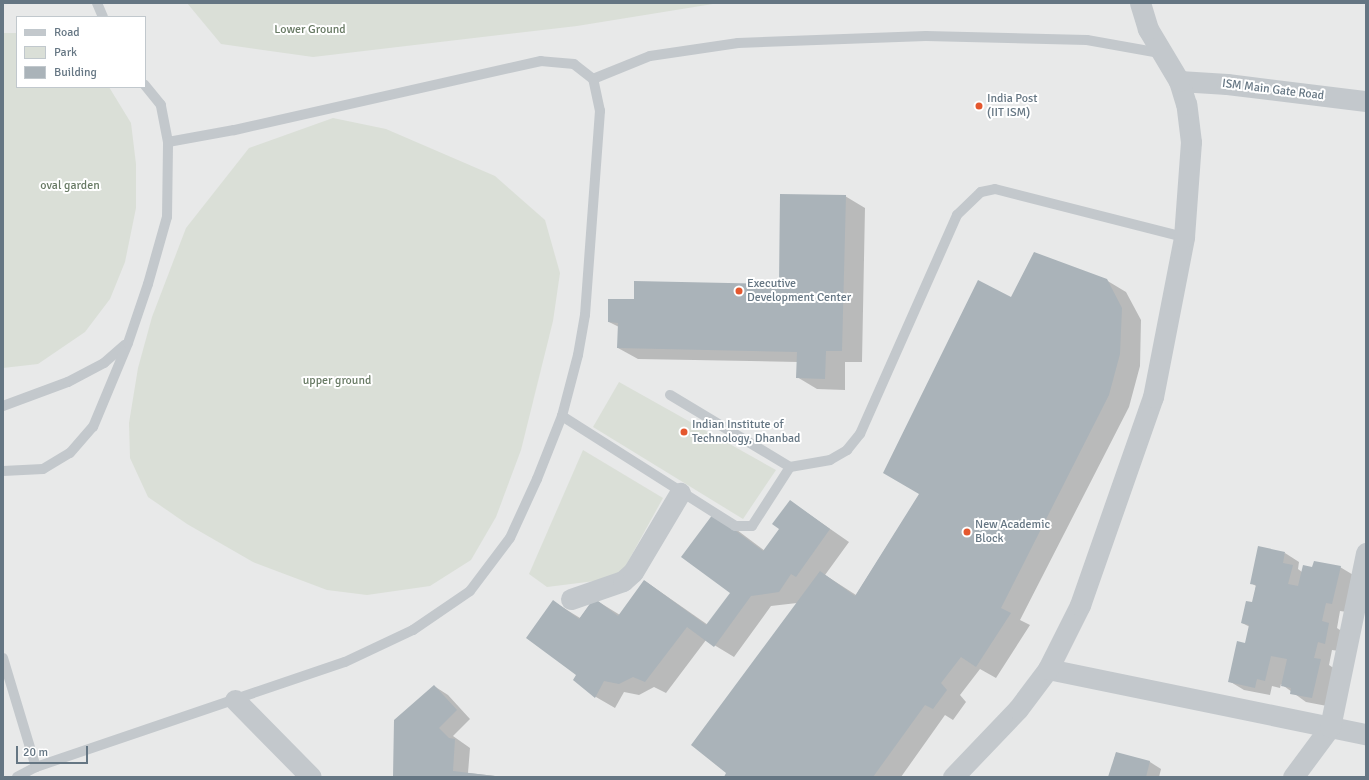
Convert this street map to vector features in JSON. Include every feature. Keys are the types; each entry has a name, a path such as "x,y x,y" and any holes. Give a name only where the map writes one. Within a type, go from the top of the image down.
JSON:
{"street":[{"path":"953,777 1018,709 1048,669 1080,605 1153,397 1184,236 1191,142 1186,104 1179,81 1160,53 1148,29 1140,3"},
{"name":"ISM Main Gate Road","path":"1179,81 1227,84 1366,101"},
{"path":"571,598 623,580 633,572 680,493"},
{"path":"1293,777 1330,727 1366,553"},
{"path":"1048,669 1366,734"},
{"path":"235,700 311,777"}],"lane":[{"path":"97,3 103,16"},
{"path":"594,79 650,56 738,43 926,36 1087,40 1160,53"},
{"path":"17,777 36,767 345,662 413,630 470,591 510,538 562,416 585,316 600,111 594,79 574,64 541,61 234,130 168,142"},
{"path":"3,471 43,469 70,453 93,427 128,343 148,284 167,217 168,142 161,105 146,85"},
{"path":"670,395 790,468 830,460 847,450 860,434 957,215 981,192 995,189 1184,236"},
{"path":"3,406 68,382 104,363 128,343"},
{"path":"562,416 680,493 735,526 752,526 790,468"},
{"path":"3,658 36,767"}],"shaded area":[{"name":"Indian Institute of Technology, Dhanbad","path":"3,3 1366,3 1366,777 3,777"}],"green space":[{"name":"Lower Ground","path":"187,3 719,3 577,26 313,57 221,44"},
{"name":"oval garden","path":"3,33 16,33 16,88 110,88 131,123 136,164 136,208 125,262 110,299 85,332 38,364 3,368"},
{"name":"upper ground","path":"333,118 386,129 495,176 545,220 560,273 553,321 521,450 496,517 471,560 430,586 367,595 327,590 253,562 187,524 148,497 130,458 129,423 138,368 152,317 186,228 249,148"},
{"path":"619,382 776,470 743,519 593,427"},
{"path":"583,450 663,498 619,578 547,587 529,574"}],"building":[{"name":"Executive Development Center","path":"780,194 846,195 842,351 826,351 825,379 796,378 797,352 617,348 618,323 608,322 608,299 634,299 634,281 779,284"},
{"name":"New Academic Block","path":"1034,252 1107,279 1122,308 1120,354 1109,395 1001,608 1011,613 976,667 961,657 941,683 947,690 933,709 925,705 873,777 724,777 726,773 691,745 820,571 855,596 919,494 883,473 978,280 1011,297"},
{"path":"790,500 830,529 796,577 791,574 779,592 751,596 714,647 687,627 645,682 633,677 619,684 604,681 595,698 573,680 576,675 526,638 553,600 579,619 594,598 618,616 644,580 706,625 730,593 681,557 713,514 763,551 779,529 772,524"},
{"path":"1258,546 1285,552 1283,563 1293,565 1288,584 1298,586 1303,565 1312,567 1314,561 1341,566 1332,604 1326,603 1322,621 1329,623 1325,644 1318,642 1314,658 1321,659 1312,698 1290,694 1291,688 1281,686 1287,659 1271,656 1265,681 1257,679 1255,688 1228,682 1237,641 1245,643 1249,625 1241,623 1246,601 1252,602 1256,585 1250,584"},
{"path":"434,685 457,710 439,728 449,738 455,739 453,771 503,777 393,777 394,720"},
{"path":"1116,752 1150,761 1146,777 1108,777"}],"place":[{"name":"India Post (IIT ISM)","path":"979,106"},
{"name":"Executive Development Center","path":"739,291"},
{"name":"Indian Institute of Technology, Dhanbad","path":"684,432"},
{"name":"New Academic Block","path":"967,532"}]}
